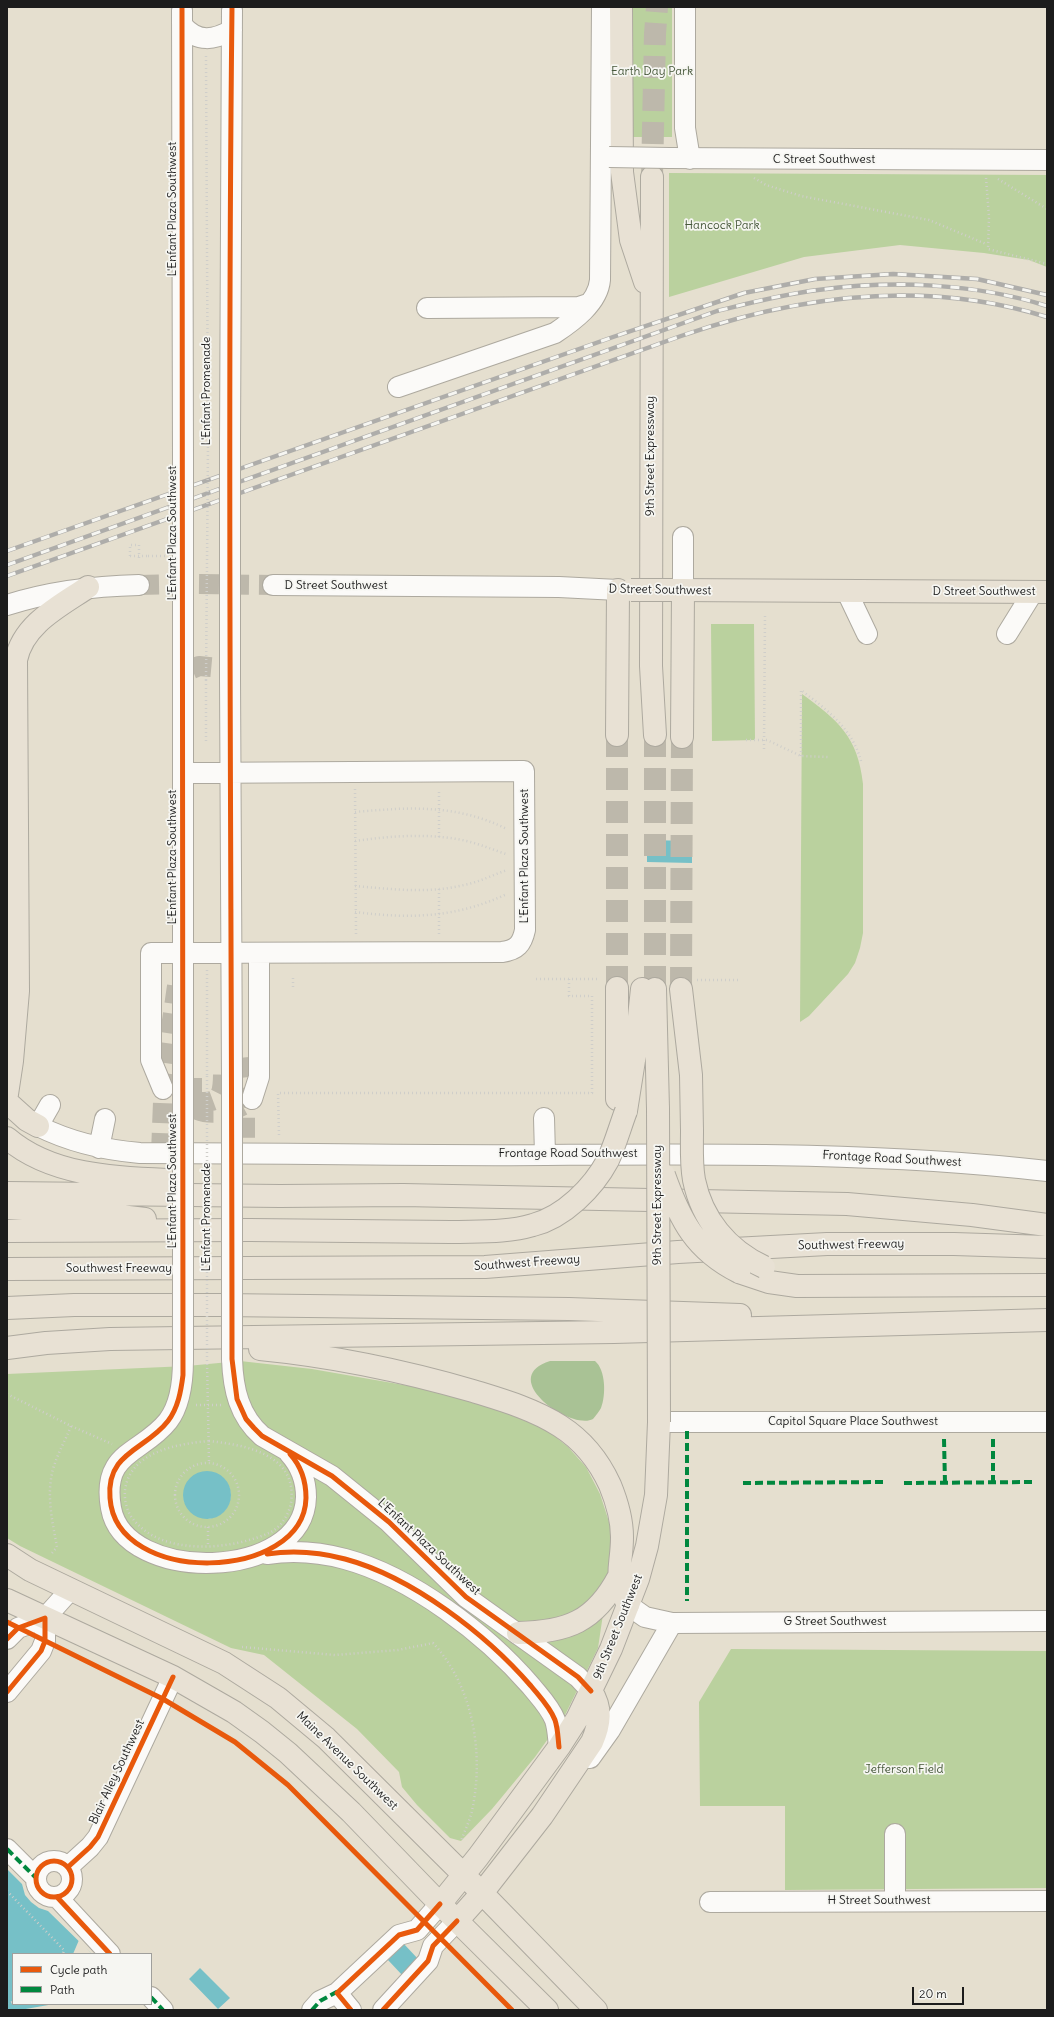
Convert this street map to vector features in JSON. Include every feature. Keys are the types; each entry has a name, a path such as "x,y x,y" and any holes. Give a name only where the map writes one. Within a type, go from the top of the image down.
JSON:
{"main road":[{"path":"621,7 621,150 623,186 631,240 651,300"},
{"name":"9th Street Expressway","path":"649,736 651,666 652,177"},
{"path":"7,1094 12,1061 18,991 15,671 18,650 22,640 36,624 88,587"},
{"path":"617,735 625,590"},
{"name":"D Street Southwest","path":"625,590 1040,592"},
{"path":"677,590 682,737"},
{"path":"7,1231 250,1230 450,1232 508,1230 535,1225 547,1220 571,1205 583,1194 601,1172 608,1159 621,1111 617,988"},
{"name":"9th Street Expressway","path":"621,1111 648,989 658,1109 659,1422"},
{"path":"681,989 691,1075 694,1179 703,1209 710,1222 727,1242 750,1261 764,1267 791,1273 915,1285"},
{"path":"7,1102 38,1126"},
{"path":"7,1138 43,1160 87,1172 123,1178 279,1184 403,1194"},
{"path":"658,1161 677,1209 692,1235 716,1259 739,1272 754,1278 784,1285 1047,1285"},
{"path":"7,1193 56,1192 280,1196 403,1194 847,1204 972,1214 1047,1225"},
{"path":"7,1208 104,1214 250,1230"},
{"name":"Southwest Freeway","path":"7,1269 478,1267 748,1247 827,1244 941,1244 1047,1247"},
{"path":"7,1308 74,1305 221,1305 356,1308 569,1309 931,1323"},
{"path":"7,1348 77,1341 614,1332 1047,1320"},
{"path":"155,1339 320,1356 392,1370 493,1397 544,1417 560,1425 583,1444 601,1467 609,1484 622,1523 622,1549 619,1576 620,1586 628,1605"},
{"name":"9th Street Southwest","path":"440,1904 464,1875 559,1748 577,1719 591,1691 628,1605 643,1563 656,1495 659,1422"},
{"name":"Maine Avenue Southwest","path":"7,1555 30,1570 224,1663 278,1698 326,1738 482,1893 596,2010"},
{"path":"518,1633 549,1632 576,1623 604,1599 619,1576"},
{"path":"7,1600 173,1677 234,1712 288,1753 351,1812 440,1904 547,2010"},
{"path":"457,1921 482,1893 542,1816 592,1742 597,1732 599,1709 591,1691"}],"street":[{"path":"398,387 555,333 572,322 594,298 600,287 605,157 602,7"},
{"path":"685,7 685,128 690,159"},
{"name":"L'Enfant Plaza Southwest","path":"232,10 230,440 232,1359 237,1399 246,1419 262,1436 332,1476 369,1504 466,1597 578,1677 591,1691"},
{"name":"L'Enfant Plaza Southwest","path":"206,39 195,36 183,18 183,1360 181,1387 174,1412 161,1429 121,1448 110,1486 111,1509 120,1530 128,1539 137,1545 162,1556 192,1562 221,1562 289,1551 326,1554 366,1566 424,1595 473,1630 523,1677 551,1713 555,1721 559,1748"},
{"path":"206,39 222,36 232,30"},
{"name":"C Street Southwest","path":"605,157 690,159 1047,160"},
{"path":"427,308 579,307 588,304"},
{"path":"677,590 683,537"},
{"path":"7,604 64,590 88,587 139,585"},
{"name":"D Street Southwest","path":"273,585 559,587 625,590"},
{"path":"847,592 867,634"},
{"path":"1007,634 1040,592"},
{"name":"L'Enfant Plaza Southwest","path":"183,773 524,771 525,930 520,944 516,948 502,952 184,954"},
{"path":"164,1089 153,1068 151,1054 151,953 184,954"},
{"path":"252,1099 259,1077 259,954"},
{"path":"38,1126 50,1105"},
{"path":"544,1118 545,1155"},
{"path":"99,1148 105,1119"},
{"name":"Frontage Road Southwest","path":"38,1126 60,1136 99,1148 128,1152 545,1155 718,1153 844,1155 984,1164 1047,1171"},
{"name":"Capitol Square Place Southwest","path":"659,1422 1047,1422"},
{"name":"L'Enfant Plaza Southwest","path":"253,1556 268,1550 286,1539 293,1531 303,1513 306,1492 302,1472 298,1462 288,1451"},
{"path":"7,1639 18,1628 45,1618 71,1589"},
{"name":"G Street Southwest","path":"628,1605 646,1616 672,1623 1047,1621"},
{"path":"7,1692 41,1651 45,1642 45,1618"},
{"path":"542,1816 568,1789 610,1730 672,1623"},
{"name":"Blair Alley Southwest","path":"68,1867 90,1847 98,1837 173,1677"},
{"path":"895,1834 895,1901"},
{"path":"7,1849 35,1877"},
{"path":"48,1861 59,1861 68,1867 72,1875 70,1887 65,1894 57,1897 48,1897 41,1892 36,1885 35,1877 39,1867 48,1861"},
{"path":"57,1897 109,1953"},
{"name":"H Street Southwest","path":"710,1902 1047,1901"},
{"path":"312,2010 320,2001 337,1992 399,1936 417,1930 440,1904"},
{"path":"382,2010 428,1961 433,1946 457,1921"},
{"path":"337,1992 350,2010"},
{"path":"152,1998 163,2010"}],"path":[{"path":"1047,209 1000,180 986,175 989,217 986,244 988,249 1047,264"},
{"path":"751,176 766,185 800,196 929,220 986,244"},
{"path":"139,560 139,545 130,545 130,556 148,556"},
{"path":"764,749 765,614"},
{"path":"801,756 801,690 839,721 851,738 861,761"},
{"path":"746,740 767,740 801,756 828,757"},
{"path":"439,782 439,837"},
{"path":"355,783 356,942"},
{"path":"355,812 400,808 439,809 470,814 513,832"},
{"path":"355,841 406,836 439,837 463,841 513,857"},
{"path":"355,886 402,890 439,889 469,884 513,868"},
{"path":"439,889 439,935"},
{"path":"355,912 400,916 439,915 472,909 513,891"},
{"path":"292,978 292,990"},
{"path":"279,1135 278,1093 592,1093 592,996 569,996 569,979"},
{"path":"7,1394 71,1426 121,1448"},
{"path":"193,1404 224,1404"},
{"path":"52,1553 57,1547 50,1509 50,1480 54,1464 71,1426"},
{"path":"208,1441 247,1448 268,1456 278,1462 290,1482 292,1493 290,1507 285,1518 274,1530 244,1543 208,1547 171,1542 145,1530 133,1519 127,1508 124,1494 126,1482 131,1471 140,1462 170,1448 208,1441"},
{"path":"208,1463 222,1467 233,1476 239,1494 238,1504 227,1520 219,1525 208,1527 192,1523 184,1517 179,1509 176,1491 180,1478 190,1468 208,1463"},
{"path":"208,1527 208,1547"},
{"path":"242,1647 335,1655 398,1650 433,1643 446,1657 462,1689 473,1728 476,1756 475,1791 470,1816 461,1841"},
{"path":"7,1891 64,1950 63,1953"}],"green space":[{"name":"Earth Day Park","path":"631,7 672,7 672,137 631,137"},
{"name":"Hancock Park","path":"669,173 1047,175 1047,267 1029,260 984,253 900,245 804,257 669,297"},
{"path":"711,624 754,624 755,740 712,741"},
{"path":"802,694 826,712 844,731 851,742 860,768 863,784 863,933 855,963 848,974 809,1016 800,1022"},
{"path":"240,1361 312,1369 421,1388 494,1408 547,1430 568,1447 586,1467 600,1494 610,1525 610,1567 598,1648 565,1715 535,1757 492,1809 461,1841 450,1838 417,1805 402,1787 399,1772 357,1729 264,1655 231,1648 20,1546 7,1538 7,1374 187,1366","holes":["205,1472 216,1474 229,1485 231,1493 230,1501 226,1509 219,1515 209,1519 184,1502 184,1496 188,1482 195,1476"]},
{"path":"550,1361 595,1361 599,1365 604,1383 604,1397 601,1408 593,1419 583,1421 569,1417 555,1410 543,1401 534,1390 531,1379 535,1369"},
{"name":"Jefferson Field","path":"731,1649 1047,1651 1047,1888 785,1890 785,1806 700,1806 699,1702"}],"water":[{"path":"647,840 692,841 692,863 647,862"},
{"path":"207,1471 216,1473 224,1478 229,1486 231,1495 229,1504 224,1512 216,1517 207,1519 198,1517 190,1512 185,1504 183,1495 185,1486 190,1478 198,1473"},
{"path":"7,1869 22,1884 25,1895 31,1902 39,1908 48,1911 91,1953 12,1953 12,2005 144,2005 149,2010 7,2010"},
{"path":"404,1944 419,1960 403,1976 388,1960"},
{"path":"200,1968 230,1998 218,2009 189,1979"}],"pier":[{"path":"79,1940 91,1953 73,1953"},
{"path":"48,2005 144,2005 149,2010 20,2010"}],"tunnel":[{"path":"652,177 655,34 657,7"},
{"path":"139,585 273,585"},
{"path":"192,669 199,666 221,668"},
{"path":"617,735 617,988"},
{"path":"655,735 655,989"},
{"path":"681,989 682,737"},
{"path":"161,1153 164,1076 177,986"},
{"path":"239,1058 245,1114 245,1153"},
{"path":"193,1101 211,1101 220,1095 223,1084 223,1067"},
{"path":"192,1078 192,1100 197,1110 216,1113 236,1109 247,1103"}],"railway":[{"path":"7,551 613,337 744,293 815,279 893,274 977,279 1047,295"},
{"path":"7,565 717,311 805,292 875,285 962,288 991,292 1047,306"},
{"path":"7,576 681,336 771,310 816,302 862,297 909,296 955,298 1001,305 1047,317"}],"marked path":[{"path":"687,1431 687,1601"},
{"path":"944,1439 945,1483"},
{"path":"993,1439 993,1482"},
{"path":"743,1483 884,1482"},
{"path":"904,1483 1035,1482"},
{"path":"7,1849 35,1877"},
{"path":"312,2010 320,2001 340,1990"},
{"path":"152,1998 163,2010"}],"cycle path":[{"path":"182,7 183,1375 174,1411 159,1431 129,1453 121,1461 114,1471 110,1483 110,1498 120,1527 143,1547 174,1559 210,1563 245,1558 275,1546 297,1526 306,1498 306,1492 300,1469 290,1454"},
{"path":"232,7 230,514 232,1359 237,1399 246,1419 262,1436 332,1476 389,1522 466,1597 578,1677 591,1691"},
{"path":"267,1554 306,1552 345,1559 370,1567 421,1593 470,1628 513,1666 531,1686 541,1698 555,1720 559,1747"},
{"path":"7,1639 18,1628 45,1618 45,1641 41,1651 7,1692"},
{"path":"7,1622 163,1699 235,1742 288,1785 512,2010"},
{"path":"68,1867 90,1847 98,1837 173,1677"},
{"path":"58,1861 67,1866 71,1872 72,1879 71,1886 67,1892 58,1897 50,1897 41,1892 37,1886 36,1875 41,1866 47,1862 58,1861"},
{"path":"57,1897 109,1953"},
{"path":"351,2010 337,1993 399,1935 417,1930 440,1904"},
{"path":"383,2010 428,1961 433,1946 457,1921"}]}
